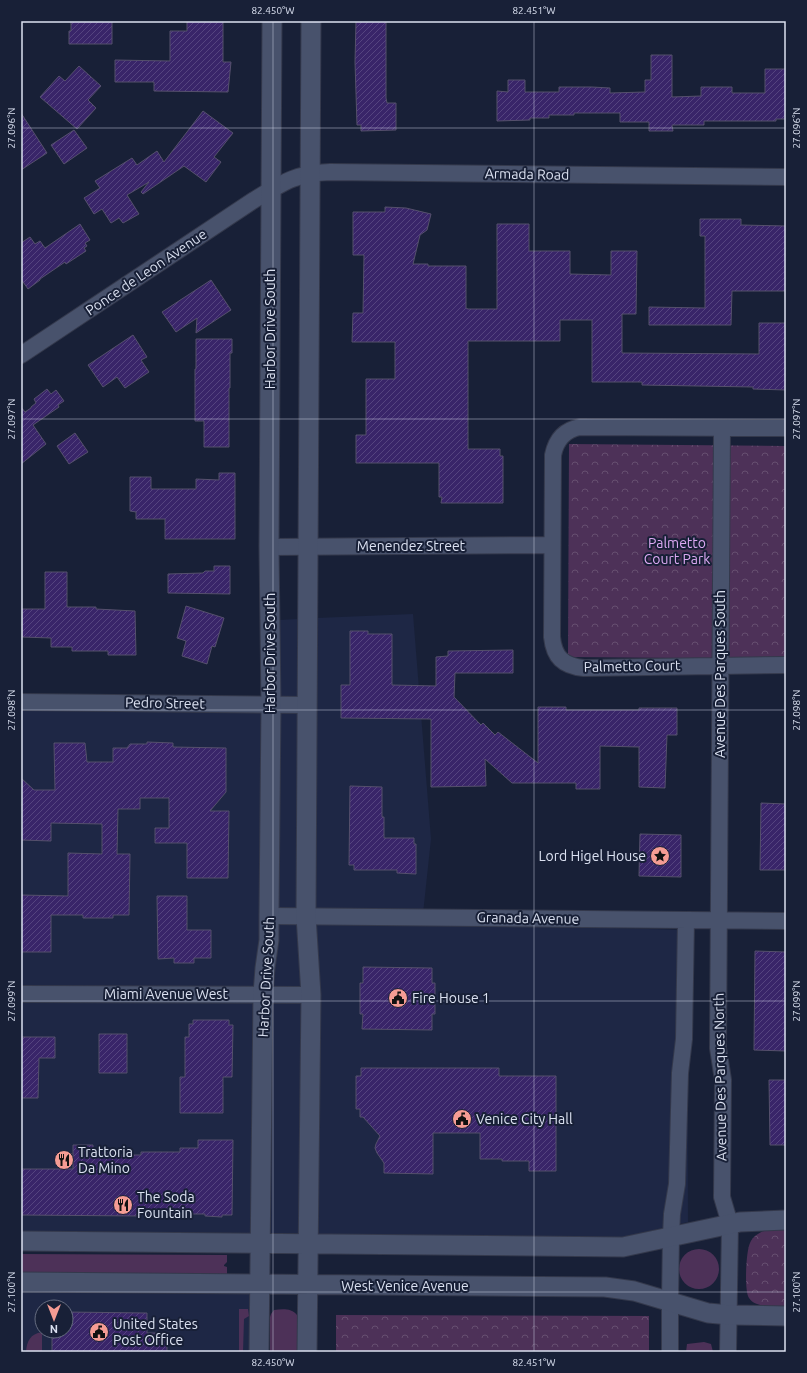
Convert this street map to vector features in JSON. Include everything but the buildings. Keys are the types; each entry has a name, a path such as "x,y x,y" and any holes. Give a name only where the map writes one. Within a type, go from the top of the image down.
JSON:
{"street":[{"name":"Harbor Drive South","path":"259,1352 263,994 269,940 269,547 272,21"},
{"path":"306,1352 311,995 306,916 311,21"},
{"name":"Armada Road","path":"271,190 290,179 310,173 786,176"},
{"name":"Ponce de Leon Avenue","path":"21,355 271,190"},
{"name":"Palmetto Court","path":"722,428 574,428 564,434 556,443 553,455 553,648 564,662 572,666 584,668 786,665"},
{"path":"722,428 786,428"},
{"name":"Avenue Des Parques South","path":"718,920 722,428"},
{"name":"Menendez Street","path":"269,547 552,545"},
{"name":"Pedro Street","path":"21,702 308,704"},
{"name":"Granada Avenue","path":"269,916 786,921"},
{"path":"670,1352 671,1236 672,1214 677,1184 680,1073 684,1039 686,920"},
{"name":"Avenue Des Parques North","path":"718,920 718,1048 723,1080 722,1197 730,1224 730,1315 728,1352"},
{"name":"Miami Avenue West","path":"21,994 311,995"},
{"path":"21,1241 623,1247 747,1221 786,1220"},
{"name":"West Venice Avenue","path":"21,1282 605,1287 634,1291 695,1310 730,1315 786,1316"}],"shaded area":[{"path":"413,614 431,839 422,923 687,930 688,1222 623,1237 317,1234 317,618"},
{"path":"299,619 297,916 302,995 299,1233 270,1233 279,620"},
{"path":"21,699 261,703 260,939 254,984 251,1233 21,1231"},
{"path":"21,1292 250,1294 250,1352 21,1352"}],"green space":[{"name":"Palmetto Court Park","path":"569,444 786,446 786,659 568,657"},
{"path":"766,1230 786,1230 786,1307 760,1305 752,1301 747,1294 746,1271 749,1247 751,1241 755,1237"},
{"path":"699,1249 710,1252 716,1258 719,1269 716,1280 710,1286 699,1289 688,1286 682,1280 679,1269 682,1258 688,1252"},
{"path":"21,1254 227,1255 227,1262 224,1266 227,1267 227,1275 21,1274"},
{"path":"239,1309 248,1309 249,1316 244,1319 243,1352 239,1352"},
{"path":"274,1310 290,1310 297,1315 297,1352 270,1352 270,1317"},
{"path":"336,1315 649,1316 649,1352 336,1352"},
{"path":"34,1335 34,1339 42,1339 42,1352 26,1352 27,1345"},
{"path":"704,1342 711,1344 713,1352 686,1352 687,1344"}],"place":[{"name":"Lord Higel House","path":"660,856"},
{"name":"Fire House 1","path":"398,998"},
{"name":"Venice City Hall","path":"462,1119"},
{"name":"Trattoria Da Mino","path":"64,1160"},
{"name":"The Soda Fountain","path":"123,1205"},
{"name":"United States Post Office","path":"99,1332"}]}
